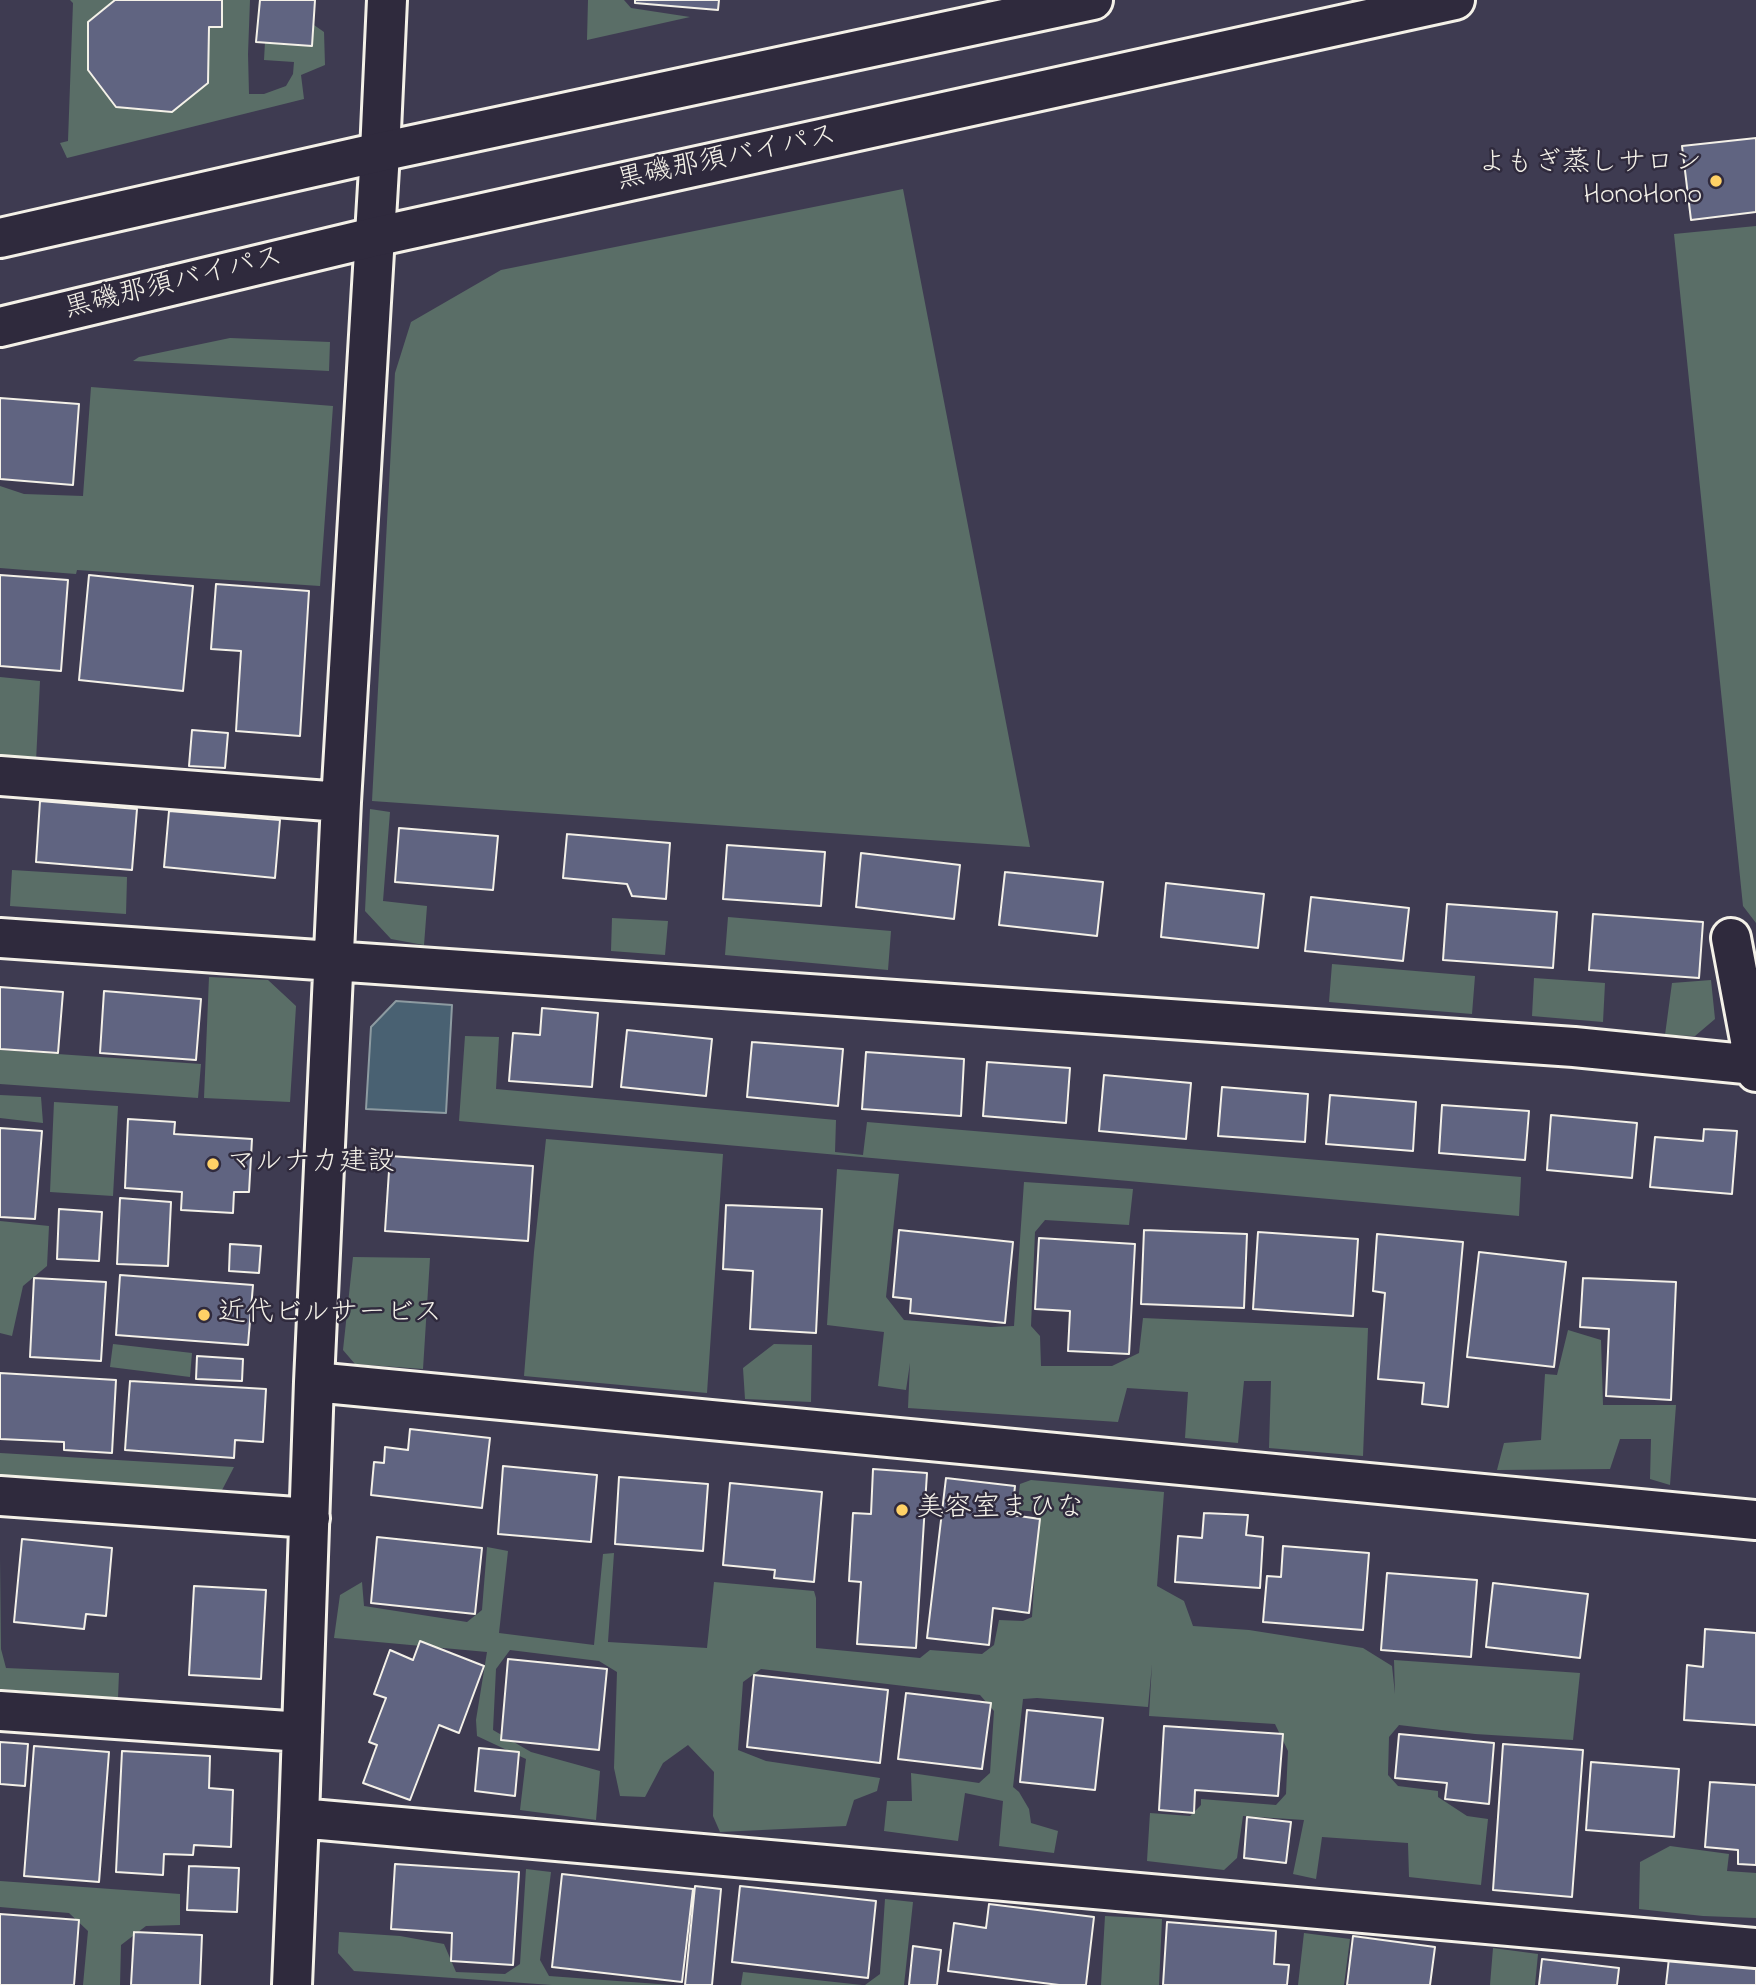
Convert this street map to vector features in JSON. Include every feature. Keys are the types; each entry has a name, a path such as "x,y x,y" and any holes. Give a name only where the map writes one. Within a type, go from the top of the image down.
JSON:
{"street":[{"path":"292,1985 314,1382 341,802 387,0"},
{"path":"0,238 380,152 1093,0"},
{"name":"黒磯那須バイパス","path":"0,327 374,237 1455,0"},
{"path":"0,776 341,802"},
{"path":"0,938 1574,1047 1755,1069 1731,938"},
{"path":"314,1382 1756,1520"},
{"path":"0,1496 310,1518"},
{"path":"0,1711 302,1732"},
{"path":"299,1818 1756,1948"}],"green space":[{"path":"70,0 115,0 88,22 88,70 116,107 172,112 208,83 209,27 222,27 222,0 250,0 249,94 264,94 286,86 293,74 294,62 264,60 265,42 312,46 314,25 324,32 325,65 301,75 304,99 67,158 60,143 68,141 73,3"},
{"path":"588,0 624,0 631,8 690,17 587,40"},
{"path":"903,189 1030,847 372,801 395,373 411,322 501,270"},
{"path":"1756,226 1756,923 1743,906 1674,234"},
{"path":"230,338 330,342 329,371 133,361 139,357"},
{"path":"91,387 333,406 320,586 77,570 76,574 0,568 0,486 24,494 83,496"},
{"path":"0,677 40,681 36,761 0,758"},
{"path":"370,809 390,812 383,901 427,906 424,945 391,939 365,911"},
{"path":"12,870 127,877 126,914 10,906"},
{"path":"728,917 891,931 888,970 725,955"},
{"path":"612,918 668,921 665,955 611,951"},
{"path":"1332,964 1475,976 1472,1014 1329,1002"},
{"path":"209,977 268,980 296,1006 290,1102 204,1098"},
{"path":"1534,978 1605,983 1603,1022 1532,1016"},
{"path":"1711,980 1715,1019 1695,1036 1665,1035 1672,983"},
{"path":"465,1036 499,1037 496,1089 836,1120 835,1152 863,1155 867,1122 1521,1177 1519,1216 459,1121"},
{"path":"0,1050 201,1064 198,1098 0,1084"},
{"path":"0,1095 41,1097 43,1123 0,1118"},
{"path":"54,1102 118,1106 113,1196 50,1192"},
{"path":"546,1139 723,1154 707,1393 524,1376"},
{"path":"837,1169 899,1174 886,1297 904,1320 991,1327 1014,1326 1024,1182 1133,1189 1129,1225 1045,1220 1035,1232 1031,1326 1040,1336 1041,1366 1112,1366 1139,1353 1143,1318 1368,1328 1363,1456 1269,1448 1271,1381 1244,1381 1238,1443 1185,1438 1188,1392 1127,1388 1118,1422 908,1408 910,1363 906,1390 878,1386 884,1332 827,1325"},
{"path":"0,1221 49,1226 47,1266 23,1286 12,1336 0,1333"},
{"path":"353,1257 430,1258 423,1369 355,1364 343,1350"},
{"path":"1568,1330 1601,1340 1603,1405 1676,1405 1670,1485 1650,1479 1651,1439 1620,1439 1610,1469 1497,1470 1504,1443 1541,1440 1545,1374 1557,1375"},
{"path":"113,1344 192,1353 190,1377 110,1367"},
{"path":"774,1344 812,1345 811,1402 745,1399 743,1368"},
{"path":"0,1453 234,1467 220,1494 0,1477"},
{"path":"1031,1480 1164,1492 1157,1586 1184,1601 1193,1626 1249,1630 1363,1648 1392,1666 1395,1694 1394,1660 1580,1673 1573,1740 1475,1734 1399,1725 1389,1737 1388,1775 1398,1786 1438,1791 1438,1797 1467,1816 1488,1819 1481,1885 1409,1877 1408,1843 1322,1837 1316,1879 1293,1874 1304,1820 1243,1816 1237,1858 1224,1870 1147,1861 1150,1813 1190,1816 1201,1805 1201,1799 1276,1805 1286,1794 1288,1751 1275,1724 1149,1716 1152,1664 1148,1707 1023,1699 1013,1787 1029,1809 1031,1823 1058,1831 1054,1853 999,1846 1003,1801 965,1793 958,1841 884,1831 887,1801 912,1801 911,1773 979,1783 990,1773 994,1711 980,1695 761,1669 743,1682 738,1750 766,1761 880,1778 877,1791 854,1800 846,1826 720,1832 713,1816 714,1772 688,1745 663,1763 645,1797 620,1796 614,1768 617,1672 599,1661 510,1650 496,1669 493,1730 531,1752 600,1771 596,1820 520,1810 526,1759 477,1736 476,1720 487,1652 334,1638 340,1595 362,1582 364,1606 467,1622 482,1610 487,1547 508,1551 499,1633 594,1645 603,1554 614,1553 608,1642 707,1648 714,1582 814,1591 816,1648 920,1658 930,1650 982,1654 994,1645 999,1620 1023,1621 1032,1617 1039,1512 1017,1510 1020,1484"},
{"path":"0,1559 1,1649 6,1668 119,1673 118,1698 0,1689"},
{"path":"1670,1846 1729,1854 1727,1871 1756,1873 1756,1918 1639,1909 1640,1862"},
{"path":"526,1869 551,1872 540,1960 549,1976 672,1985 552,1985 354,1971 338,1953 339,1932 400,1936 444,1944 456,1972 505,1974 520,1964"},
{"path":"0,1881 180,1894 180,1925 146,1926 121,1945 120,1985 83,1985 88,1931 69,1913 0,1907"},
{"path":"885,1899 913,1902 904,1985 865,1985 880,1974"},
{"path":"1105,1916 1162,1919 1159,1985 1101,1985"},
{"path":"1304,1933 1350,1939 1344,1985 1298,1985"},
{"path":"1493,1948 1538,1954 1535,1985 1490,1985"},
{"path":"743,1972 862,1985 741,1985"}],"water":[{"path":"396,1001 452,1005 446,1113 366,1109 371,1027"}],"building":[{"path":"115,0 222,0 222,27 209,27 208,83 172,112 116,107 88,70 88,22"},
{"path":"260,0 315,0 312,46 256,42"},
{"path":"635,0 719,0 718,10 635,3"},
{"path":"1756,138 1756,212 1691,220 1682,146"},
{"path":"0,398 79,404 73,485 0,479"},
{"path":"0,575 68,580 61,671 0,666"},
{"path":"89,575 193,586 183,691 79,680"},
{"path":"216,584 309,591 300,736 236,731 241,651 211,649"},
{"path":"192,730 228,733 225,768 189,766"},
{"path":"40,801 137,809 132,870 36,862"},
{"path":"169,811 280,820 275,878 164,867"},
{"path":"399,828 498,836 493,890 395,882"},
{"path":"567,834 670,843 666,899 632,896 627,884 563,878"},
{"path":"727,845 825,852 821,906 723,899"},
{"path":"861,853 960,865 954,919 856,907"},
{"path":"1005,872 1103,882 1097,936 999,925"},
{"path":"1166,883 1264,894 1258,948 1161,937"},
{"path":"1311,897 1409,908 1403,961 1305,951"},
{"path":"1447,904 1557,912 1553,968 1443,960"},
{"path":"1593,914 1703,922 1699,978 1589,970"},
{"path":"0,987 63,992 58,1053 0,1049"},
{"path":"104,991 201,999 196,1060 100,1053"},
{"path":"542,1008 598,1013 592,1087 509,1081 513,1033 540,1035"},
{"path":"627,1030 712,1039 706,1096 621,1087"},
{"path":"752,1042 843,1049 838,1106 747,1097"},
{"path":"866,1052 964,1059 961,1116 862,1109"},
{"path":"987,1062 1070,1068 1066,1123 983,1116"},
{"path":"1104,1075 1191,1083 1186,1139 1099,1131"},
{"path":"1222,1087 1308,1094 1305,1142 1218,1136"},
{"path":"1330,1095 1416,1102 1413,1151 1326,1144"},
{"path":"1442,1105 1529,1111 1525,1160 1439,1153"},
{"path":"1551,1115 1637,1123 1632,1178 1547,1170"},
{"path":"128,1119 175,1122 174,1134 252,1139 249,1192 234,1192 233,1213 181,1210 182,1192 125,1188"},
{"path":"0,1128 42,1131 35,1219 0,1217"},
{"path":"1704,1129 1737,1131 1732,1194 1650,1187 1655,1137 1703,1141"},
{"path":"390,1156 533,1166 528,1241 385,1231"},
{"path":"120,1198 171,1202 168,1266 117,1264"},
{"path":"726,1205 822,1209 816,1333 750,1329 753,1271 723,1269"},
{"path":"59,1209 102,1212 99,1261 57,1259"},
{"path":"899,1230 1013,1242 1005,1323 910,1313 911,1299 893,1297"},
{"path":"1144,1230 1247,1234 1244,1308 1141,1304"},
{"path":"1258,1232 1358,1239 1353,1316 1253,1309"},
{"path":"1377,1234 1463,1242 1448,1407 1422,1404 1424,1383 1378,1379 1385,1293 1373,1291"},
{"path":"1039,1238 1135,1244 1129,1354 1068,1351 1070,1311 1035,1309"},
{"path":"230,1244 261,1246 259,1273 229,1271"},
{"path":"1479,1252 1566,1262 1554,1367 1467,1357"},
{"path":"120,1275 253,1285 248,1345 116,1335"},
{"path":"34,1278 106,1282 101,1361 30,1357"},
{"path":"1583,1278 1676,1282 1671,1400 1606,1396 1609,1329 1580,1327"},
{"path":"197,1356 243,1359 242,1381 196,1379"},
{"path":"0,1373 116,1380 112,1453 64,1450 64,1442 0,1439"},
{"path":"130,1381 266,1389 263,1442 235,1440 234,1458 125,1450"},
{"path":"410,1429 490,1438 482,1508 371,1495 374,1462 384,1463 385,1447 408,1450"},
{"path":"503,1466 597,1475 591,1542 498,1534"},
{"path":"873,1469 927,1473 916,1648 857,1644 861,1582 849,1581 853,1513 871,1514"},
{"path":"619,1477 708,1484 703,1551 615,1544"},
{"path":"946,1478 1015,1486 1012,1515 1040,1519 1029,1613 993,1608 989,1645 927,1638"},
{"path":"730,1483 822,1492 814,1582 774,1578 775,1570 723,1565"},
{"path":"1204,1513 1248,1515 1246,1535 1263,1537 1260,1588 1175,1582 1178,1536 1202,1538"},
{"path":"377,1537 482,1548 475,1614 371,1603"},
{"path":"22,1539 112,1548 106,1616 86,1614 84,1629 14,1622"},
{"path":"1283,1546 1369,1553 1363,1630 1263,1622 1267,1576 1281,1577"},
{"path":"1387,1573 1477,1580 1471,1657 1381,1650"},
{"path":"1493,1583 1588,1594 1580,1658 1486,1647"},
{"path":"194,1586 266,1590 261,1679 189,1675"},
{"path":"1705,1629 1756,1633 1756,1725 1684,1720 1687,1665 1703,1667"},
{"path":"420,1641 484,1666 459,1733 439,1725 410,1800 363,1783 377,1745 369,1742 386,1698 374,1694 390,1650 413,1660"},
{"path":"508,1659 607,1669 599,1750 501,1740"},
{"path":"754,1675 888,1690 880,1763 747,1747"},
{"path":"906,1693 991,1703 982,1769 898,1759"},
{"path":"1027,1710 1103,1718 1095,1790 1020,1782"},
{"path":"1164,1726 1283,1734 1278,1796 1195,1790 1194,1813 1159,1810"},
{"path":"1399,1734 1494,1743 1489,1804 1445,1799 1447,1783 1395,1778"},
{"path":"0,1742 28,1744 25,1786 0,1784"},
{"path":"1503,1744 1583,1750 1572,1897 1493,1890"},
{"path":"34,1746 109,1752 99,1882 24,1876"},
{"path":"479,1748 519,1752 515,1796 475,1791"},
{"path":"122,1751 210,1756 209,1788 233,1790 231,1847 194,1845 193,1855 164,1854 163,1875 116,1872"},
{"path":"1591,1762 1679,1769 1674,1837 1586,1830"},
{"path":"1710,1782 1756,1785 1756,1865 1738,1864 1738,1850 1705,1847"},
{"path":"1247,1817 1291,1822 1286,1863 1244,1858"},
{"path":"395,1864 519,1872 513,1965 451,1961 452,1933 391,1929"},
{"path":"189,1866 239,1868 237,1912 187,1910"},
{"path":"562,1874 693,1889 682,1982 552,1967"},
{"path":"695,1886 721,1889 712,1985 685,1985"},
{"path":"740,1886 876,1901 868,1978 732,1962"},
{"path":"989,1904 1094,1917 1086,1985 1059,1985 948,1971 954,1923 986,1928"},
{"path":"0,1914 79,1920 74,1985 0,1985"},
{"path":"1167,1922 1276,1931 1274,1964 1289,1965 1287,1985 1163,1985"},
{"path":"134,1932 202,1935 200,1985 131,1985"},
{"path":"1353,1936 1435,1947 1430,1985 1347,1985"},
{"path":"913,1946 941,1950 937,1985 909,1985"},
{"path":"1669,1958 1756,1968 1756,1985 1666,1985"},
{"path":"1542,1959 1619,1968 1617,1985 1539,1985"}],"place":[{"name":"よもぎ蒸しサロン HonoHono","path":"1716,181"},
{"name":"マルナカ建設","path":"213,1164"},
{"name":"近代ビルサービス","path":"204,1315"},
{"name":"美容室まひな","path":"902,1510"}]}
